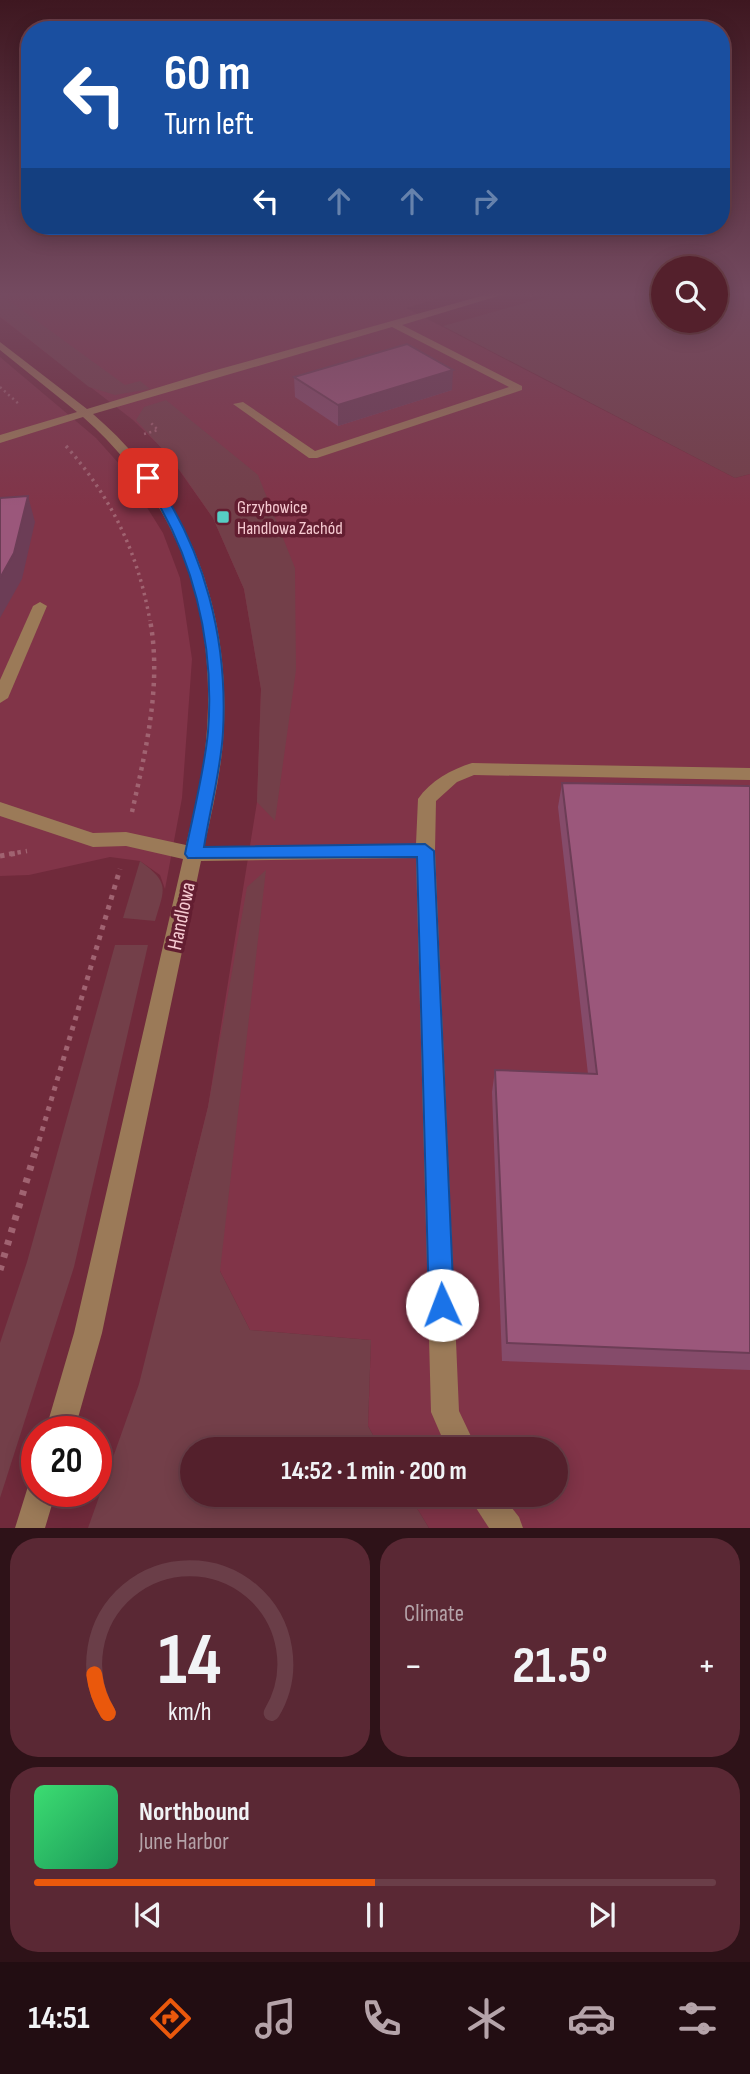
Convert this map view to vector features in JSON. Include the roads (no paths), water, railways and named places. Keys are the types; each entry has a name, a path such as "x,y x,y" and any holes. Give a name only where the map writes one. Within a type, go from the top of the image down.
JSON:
{"street":[{"name":"Handlowa","path":"23,364 116,441 170,509 203,593 215,661 215,733 194,854 88,1333 64,1416"},
{"path":"0,439 248,364"},
{"path":"239,404 313,454 518,388 472,364"},
{"path":"0,698 40,606"},
{"path":"456,1437 445,1412 425,851 427,799 451,778 472,769 750,774"},
{"path":"0,809 93,840 126,839 194,854 425,851"},
{"path":"30,1528 36,1507"},
{"path":"492,1507 508,1528"}],"place":[{"name":"Grzybowice Handlowa Zachód","path":"223,517"}]}
